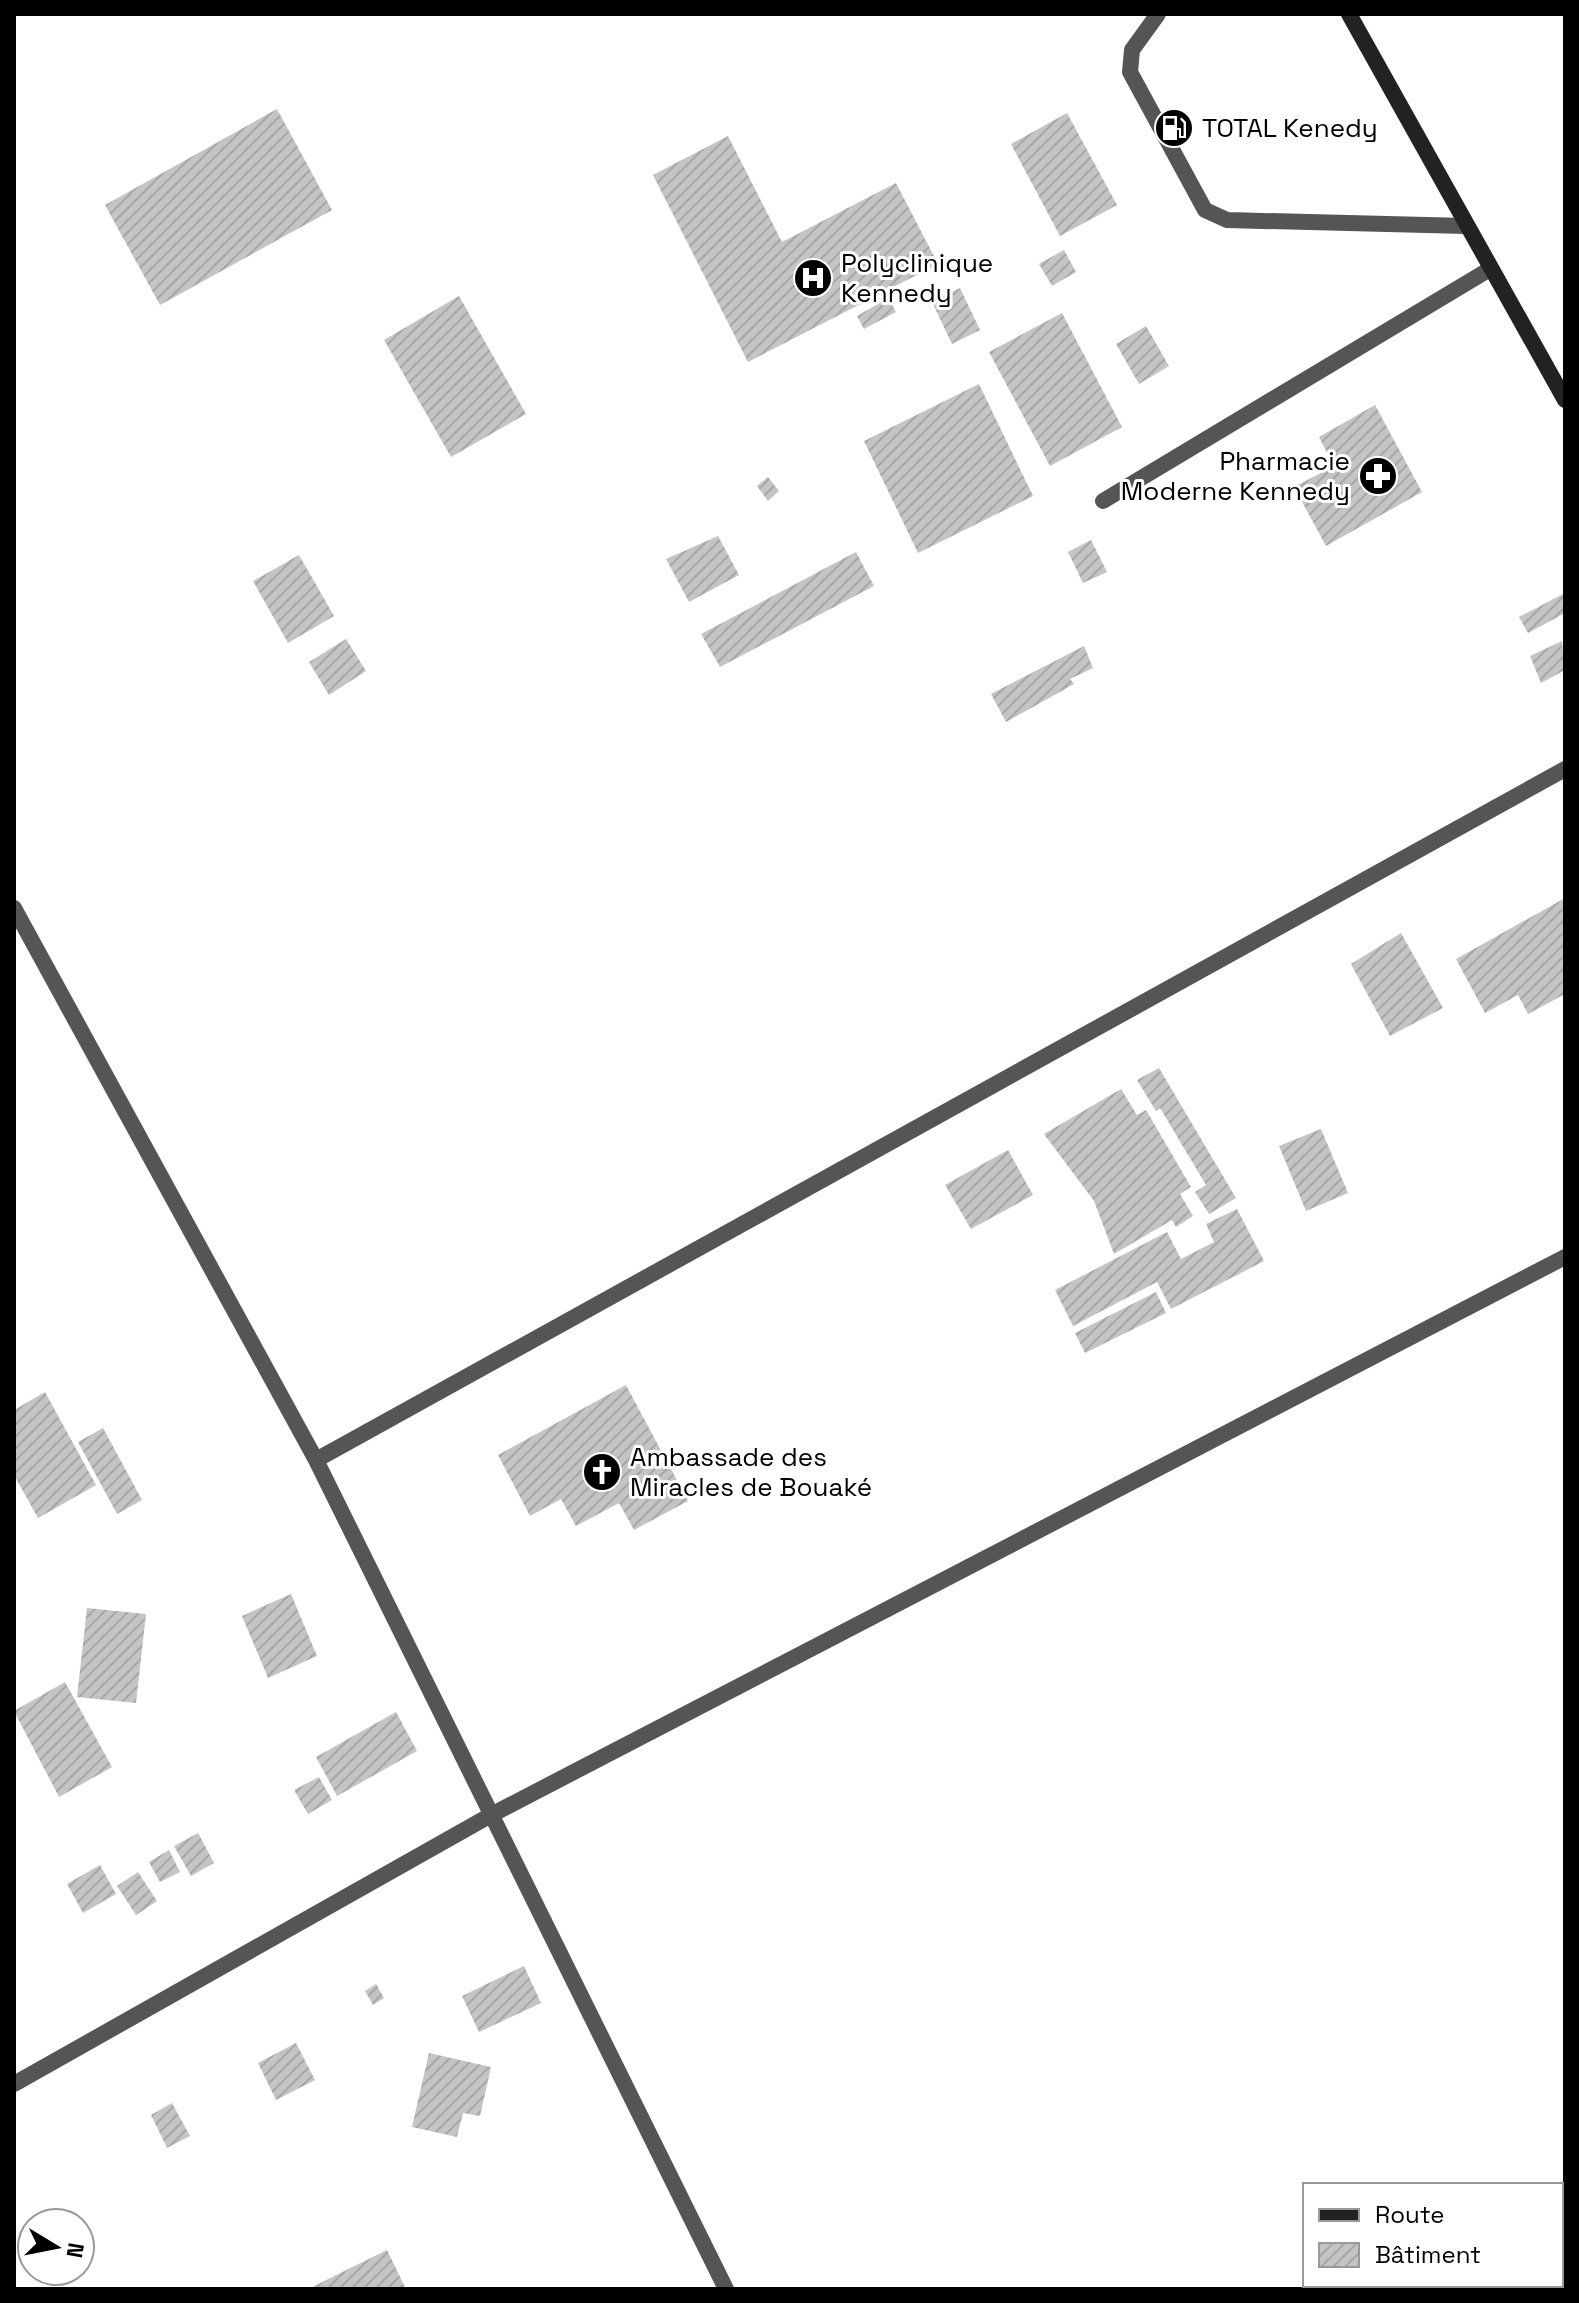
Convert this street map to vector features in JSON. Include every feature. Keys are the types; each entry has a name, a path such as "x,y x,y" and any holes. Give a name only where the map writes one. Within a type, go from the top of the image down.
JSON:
{"main road":[{"path":"1349,14 1565,400"}],"street":[{"path":"1158,14 1132,50 1130,72 1205,210 1227,220 1466,226"},
{"path":"1103,501 1490,269"},
{"path":"316,1460 1565,769"},
{"path":"14,908 316,1460 726,2289"},
{"path":"14,2084 491,1815 1565,1257"}],"building":[{"path":"277,109 332,210 160,305 105,205"},
{"path":"1067,113 1117,205 1060,236 1011,144"},
{"path":"728,136 782,242 896,183 938,264 748,362 653,175"},
{"path":"1064,250 1076,272 1052,286 1039,264"},
{"path":"960,288 980,330 952,344 932,302"},
{"path":"459,296 526,414 451,457 384,340"},
{"path":"888,298 896,312 864,329 857,316"},
{"path":"1062,313 1122,427 1050,466 989,352"},
{"path":"1146,326 1169,366 1139,384 1116,344"},
{"path":"979,384 1033,496 918,553 864,441"},
{"path":"1375,405 1422,492 1326,546 1294,487 1334,466 1319,437"},
{"path":"768,477 779,491 768,501 757,486"},
{"path":"718,536 739,575 689,602 666,559"},
{"path":"1091,540 1107,572 1083,583 1068,552"},
{"path":"856,552 874,586 720,667 701,634"},
{"path":"299,555 334,616 288,643 253,581"},
{"path":"1565,593 1565,613 1528,633 1519,617"},
{"path":"346,639 366,671 329,695 309,662"},
{"path":"1562,641 1565,670 1541,683 1530,656"},
{"path":"1084,646 1093,668 1070,679 1074,684 1006,722 991,694"},
{"path":"1565,898 1565,994 1528,1014 1518,995 1485,1013 1456,959"},
{"path":"1401,933 1443,1008 1390,1036 1351,964"},
{"path":"1159,1068 1236,1198 1209,1214 1195,1192 1206,1185 1160,1108 1156,1111 1137,1080"},
{"path":"1121,1089 1137,1115 1146,1110 1191,1187 1180,1194 1193,1216 1176,1227 1172,1220 1114,1254 1094,1201 1044,1134"},
{"path":"1321,1129 1348,1193 1306,1211 1279,1146"},
{"path":"1008,1150 1033,1195 971,1229 945,1185"},
{"path":"1237,1209 1264,1261 1171,1309 1157,1282 1073,1326 1055,1290 1167,1232 1181,1259 1214,1242 1206,1224"},
{"path":"1156,1292 1166,1313 1085,1353 1075,1333"},
{"path":"626,1385 688,1501 634,1530 619,1503 576,1526 561,1499 530,1516 498,1455"},
{"path":"45,1392 96,1485 38,1518 14,1475 14,1410"},
{"path":"103,1428 142,1500 117,1514 78,1442"},
{"path":"291,1594 317,1656 268,1678 242,1616"},
{"path":"87,1608 146,1614 136,1703 77,1697"},
{"path":"65,1682 112,1767 59,1797 14,1711"},
{"path":"396,1712 417,1751 337,1796 316,1757"},
{"path":"319,1777 332,1800 308,1814 294,1790"},
{"path":"198,1833 214,1863 191,1876 174,1846"},
{"path":"169,1850 180,1872 160,1882 149,1862"},
{"path":"100,1865 116,1894 83,1913 67,1884"},
{"path":"138,1872 157,1901 136,1915 117,1886"},
{"path":"524,1966 541,2003 479,2032 462,1996"},
{"path":"376,1984 384,1998 373,2005 365,1991"},
{"path":"296,2043 315,2080 276,2100 258,2063"},
{"path":"429,2053 491,2067 480,2116 463,2113 457,2137 412,2127"},
{"path":"172,2103 190,2136 167,2148 151,2115"},
{"path":"387,2250 406,2289 315,2289 314,2286"}],"place":[{"name":"TOTAL Kenedy","path":"1174,128"},
{"name":"Polyclinique Kennedy","path":"813,278"},
{"name":"Pharmacie Moderne Kennedy","path":"1378,476"},
{"name":"Ambassade des Miracles de Bouaké","path":"602,1472"}]}
